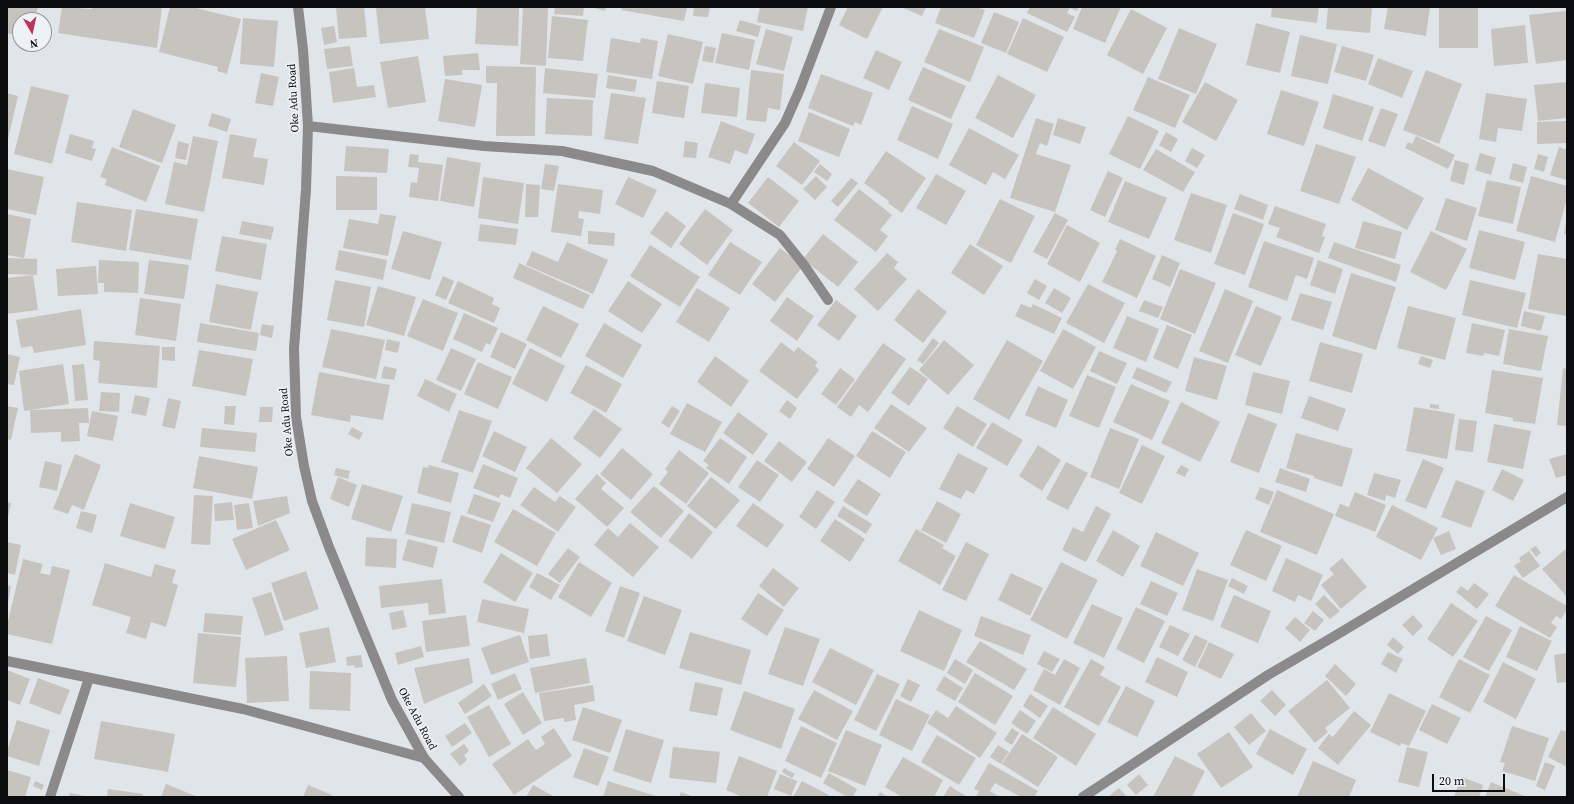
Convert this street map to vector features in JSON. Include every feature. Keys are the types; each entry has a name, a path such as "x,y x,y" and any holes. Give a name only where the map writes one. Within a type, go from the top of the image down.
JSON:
{"street":[{"name":"Oke Adu Road","path":"298,7 303,49 308,126 306,189 294,349 296,417 304,466 312,501 392,700 424,758 459,797"},
{"path":"731,204 786,124 830,7"},
{"path":"308,126 484,146 562,151 653,171 731,204 780,235 804,265 828,300"},
{"path":"1083,797 1268,674 1333,638 1567,497"},
{"path":"7,661 243,709 424,758"},
{"path":"50,797 89,678"}],"building":[{"path":"7,7 38,7 36,12 12,12 12,34 7,33"},
{"path":"62,7 92,9 92,7 162,7 157,48 58,33"},
{"path":"170,7 192,7 241,19 227,74 217,71 218,67 159,52"},
{"path":"336,7 364,7 367,37 339,39"},
{"path":"425,7 429,39 380,44 376,8"},
{"path":"477,7 519,7 518,46 475,44"},
{"path":"523,7 548,8 546,66 520,64"},
{"path":"555,7 584,7 583,16 554,14"},
{"path":"591,7 606,7 605,11"},
{"path":"622,7 687,7 684,21 621,10"},
{"path":"694,7 710,7 708,17 693,16"},
{"path":"760,7 808,7 803,31 757,22"},
{"path":"848,7 883,7 867,39 839,25"},
{"path":"901,7 926,7 922,16"},
{"path":"941,7 976,7 985,10 974,38 935,23"},
{"path":"1030,7 1079,7 1077,11 1070,8 1067,13 1075,17 1067,32 1027,13"},
{"path":"1082,7 1121,7 1105,43 1073,29"},
{"path":"1272,7 1319,7 1317,23 1271,17"},
{"path":"1328,7 1372,7 1370,33 1326,29"},
{"path":"1388,7 1430,7 1426,36 1384,29"},
{"path":"1439,7 1478,7 1478,48 1439,48"},
{"path":"1131,9 1167,28 1143,74 1107,55"},
{"path":"1566,11 1567,60 1536,64 1529,15"},
{"path":"994,12 1019,22 1006,53 981,43"},
{"path":"552,16 588,20 583,61 548,58"},
{"path":"243,18 278,21 274,67 240,64"},
{"path":"1023,18 1064,37 1047,72 1007,54"},
{"path":"740,20 761,26 758,37 736,31"},
{"path":"1256,23 1290,32 1280,73 1246,65"},
{"path":"1525,25 1528,63 1494,66 1491,29"},
{"path":"334,26 337,42 324,45 321,28"},
{"path":"1179,28 1217,44 1196,94 1158,79"},
{"path":"766,29 793,37 784,71 756,64"},
{"path":"939,29 984,47 970,82 924,62"},
{"path":"722,33 755,40 749,70 715,63"},
{"path":"668,34 703,42 693,84 658,76"},
{"path":"1300,35 1337,44 1328,84 1291,76"},
{"path":"611,38 640,43 641,38 658,41 652,79 606,72"},
{"path":"350,46 353,66 327,69 324,49"},
{"path":"705,46 716,48 713,63 702,61"},
{"path":"1342,46 1374,55 1366,81 1334,72"},
{"path":"876,50 902,62 889,90 863,78"},
{"path":"478,53 480,70 462,70 462,75 445,76 443,56"},
{"path":"418,56 426,102 388,108 380,62"},
{"path":"1378,58 1413,71 1402,98 1368,84"},
{"path":"486,66 536,67 535,136 496,136 497,83 486,83"},
{"path":"923,67 966,86 951,119 908,100"},
{"path":"354,68 357,87 374,85 376,97 333,103 329,72"},
{"path":"545,68 598,74 595,98 543,93"},
{"path":"751,70 784,74 780,110 768,108 766,122 746,120"},
{"path":"1426,70 1462,84 1439,144 1403,130"},
{"path":"261,73 279,77 273,106 255,103"},
{"path":"821,74 873,93 861,125 855,122 853,126 808,108"},
{"path":"608,75 637,80 635,92 606,88"},
{"path":"998,75 1036,95 1013,138 975,118"},
{"path":"1148,77 1190,95 1175,128 1133,110"},
{"path":"445,79 482,85 475,127 438,121"},
{"path":"657,81 689,86 684,118 652,113"},
{"path":"1205,82 1238,100 1216,141 1182,122"},
{"path":"1567,82 1567,118 1538,121 1534,85"},
{"path":"705,83 740,88 737,117 701,113"},
{"path":"31,86 69,95 52,164 14,154"},
{"path":"1281,90 1319,102 1304,146 1267,134"},
{"path":"7,93 18,96 8,139 7,139"},
{"path":"611,93 646,98 638,144 604,139"},
{"path":"1486,93 1527,99 1522,131 1498,128 1496,142 1479,139"},
{"path":"1333,94 1374,107 1362,141 1323,128"},
{"path":"547,98 593,100 592,136 545,134"},
{"path":"912,106 953,124 938,159 897,140"},
{"path":"1381,108 1398,114 1385,147 1368,141"},
{"path":"133,109 176,125 162,163 119,147"},
{"path":"809,112 850,129 839,157 798,141"},
{"path":"212,113 231,119 227,132 208,126"},
{"path":"1128,116 1159,131 1140,169 1109,154"},
{"path":"1036,118 1054,124 1047,146 1040,143 1036,154 1071,165 1055,212 1010,198"},
{"path":"1058,118 1086,127 1080,144 1053,135"},
{"path":"721,121 755,134 747,155 735,150 730,164 708,157"},
{"path":"1567,121 1567,143 1537,144 1537,122"},
{"path":"969,128 1019,155 1005,179 993,172 986,185 949,165"},
{"path":"1166,132 1178,139 1171,152 1159,145"},
{"path":"70,134 94,141 92,148 96,149 92,161 65,153"},
{"path":"230,134 257,139 253,157 268,159 264,185 222,178"},
{"path":"193,136 218,141 204,212 165,204 174,162 187,165"},
{"path":"1416,136 1455,155 1448,169 1405,148 1408,142 1412,144"},
{"path":"178,141 189,144 186,160 175,158"},
{"path":"685,141 698,143 696,158 683,157"},
{"path":"794,142 820,161 802,185 776,166"},
{"path":"1316,144 1356,157 1339,204 1300,191"},
{"path":"346,146 389,149 387,173 344,171"},
{"path":"112,147 160,166 146,202 105,185 107,179 100,177"},
{"path":"1559,147 1567,150 1566,180 1550,175"},
{"path":"1192,148 1205,155 1197,168 1185,161"},
{"path":"1156,149 1195,172 1183,192 1143,170"},
{"path":"886,151 926,178 902,213 888,203 889,201 864,183"},
{"path":"1480,153 1496,158 1491,175 1475,170"},
{"path":"410,154 419,155 418,162 443,165 438,201 409,197 411,182 417,183 419,168 408,167"},
{"path":"1538,154 1548,157 1544,172 1534,169"},
{"path":"447,157 481,163 474,207 440,201"},
{"path":"1455,160 1469,164 1464,185 1450,181"},
{"path":"1513,163 1527,167 1523,183 1509,179"},
{"path":"545,164 559,166 554,191 541,189"},
{"path":"820,164 832,174 827,181 814,172"},
{"path":"1368,168 1424,198 1407,230 1351,200"},
{"path":"7,169 44,177 36,215 7,209"},
{"path":"1108,171 1123,178 1105,217 1090,210"},
{"path":"936,174 966,191 946,225 916,208"},
{"path":"336,176 377,177 377,210 336,210"},
{"path":"816,176 827,187 815,200 803,189"},
{"path":"1531,176 1567,186 1567,198 1555,242 1516,231"},
{"path":"483,177 524,183 518,224 478,218"},
{"path":"628,177 657,190 643,218 615,204"},
{"path":"768,177 799,201 779,227 748,203"},
{"path":"851,178 858,183 838,207 831,201"},
{"path":"1487,180 1521,187 1513,224 1478,216"},
{"path":"1125,181 1167,198 1149,239 1108,222"},
{"path":"526,184 540,185 538,217 525,217"},
{"path":"558,184 603,190 600,214 579,211 578,218 584,219 581,236 551,232"},
{"path":"859,189 892,215 880,230 888,236 876,252 834,220"},
{"path":"1191,193 1227,205 1211,253 1174,240"},
{"path":"1240,194 1268,205 1263,220 1234,209"},
{"path":"1446,198 1477,208 1467,241 1435,230"},
{"path":"1000,199 1035,216 1011,263 976,245"},
{"path":"77,202 132,210 126,251 71,242"},
{"path":"1275,206 1326,224 1322,236 1325,237 1319,253 1276,237 1280,228 1268,224"},
{"path":"136,209 198,219 191,260 129,250"},
{"path":"705,209 733,230 707,265 679,244"},
{"path":"666,211 686,226 671,248 650,233"},
{"path":"1055,213 1068,220 1047,259 1033,252"},
{"path":"1233,213 1264,224 1245,275 1214,264"},
{"path":"7,214 31,219 24,258 7,255"},
{"path":"380,214 396,216 388,256 343,248 349,219 378,224"},
{"path":"242,221 274,227 271,240 239,234"},
{"path":"1363,221 1402,232 1395,259 1355,248"},
{"path":"1566,221 1567,234 1564,234"},
{"path":"480,224 518,229 516,245 478,241"},
{"path":"1067,225 1100,243 1080,282 1047,264"},
{"path":"1479,230 1525,242 1515,280 1469,268"},
{"path":"403,231 442,242 430,280 391,269"},
{"path":"588,231 615,233 614,246 588,244"},
{"path":"1431,231 1467,249 1446,290 1410,272"},
{"path":"823,234 858,262 838,287 803,259"},
{"path":"222,236 267,244 261,280 215,271"},
{"path":"1120,239 1156,256 1137,298 1102,282 1117,251 1115,250"},
{"path":"1264,241 1314,258 1307,279 1296,275 1287,301 1248,287"},
{"path":"567,242 608,260 593,294 526,265 532,251 558,262"},
{"path":"730,242 762,262 740,295 708,275"},
{"path":"1334,242 1401,265 1396,282 1328,258"},
{"path":"970,244 1003,266 984,295 951,273"},
{"path":"650,245 700,277 680,307 630,276"},
{"path":"780,248 803,266 775,302 752,284"},
{"path":"339,250 387,260 383,280 335,270"},
{"path":"887,253 898,262 894,268 907,279 878,311 854,289"},
{"path":"1538,254 1567,259 1566,316 1528,309"},
{"path":"1162,255 1180,263 1170,287 1152,279"},
{"path":"7,258 37,259 37,275 7,274"},
{"path":"99,260 139,262 138,293 104,292 104,283 98,283"},
{"path":"149,260 189,265 184,299 144,294"},
{"path":"1318,260 1343,269 1335,294 1310,285"},
{"path":"519,263 590,295 583,309 513,278"},
{"path":"96,266 98,294 58,296 56,269"},
{"path":"1180,269 1216,283 1195,334 1160,319"},
{"path":"1351,273 1396,287 1376,350 1332,336"},
{"path":"33,275 38,310 7,314 7,278"},
{"path":"443,276 454,281 446,300 435,295"},
{"path":"1035,279 1047,286 1039,300 1027,293"},
{"path":"335,280 371,287 364,327 327,320"},
{"path":"1470,280 1526,293 1517,328 1462,315"},
{"path":"458,281 494,298 492,304 500,308 494,323 448,303"},
{"path":"628,281 662,304 642,333 608,311"},
{"path":"216,284 258,292 251,330 209,322"},
{"path":"1088,284 1125,303 1104,343 1066,323"},
{"path":"378,286 416,297 404,336 366,325"},
{"path":"697,288 730,308 709,342 676,322"},
{"path":"1054,288 1071,298 1062,313 1045,303"},
{"path":"918,289 947,312 923,343 894,320"},
{"path":"1225,289 1253,301 1228,363 1199,351"},
{"path":"1300,293 1332,302 1323,330 1291,320"},
{"path":"787,297 814,316 797,341 770,321"},
{"path":"140,298 181,304 176,341 135,335"},
{"path":"423,299 458,313 443,351 407,336"},
{"path":"836,300 857,316 839,341 817,325"},
{"path":"1144,300 1163,307 1158,318 1139,311"},
{"path":"1021,304 1031,308 1033,304 1062,318 1054,334 1015,316"},
{"path":"543,306 579,324 561,358 526,340"},
{"path":"1256,306 1282,317 1261,366 1235,355"},
{"path":"1408,306 1456,318 1445,360 1397,348"},
{"path":"81,309 86,345 34,353 32,346 21,348 16,320"},
{"path":"1524,311 1545,316 1541,331 1521,326"},
{"path":"464,313 498,328 490,345 486,343 482,352 453,339"},
{"path":"1127,316 1159,329 1146,362 1113,348"},
{"path":"200,323 259,333 256,351 197,342"},
{"path":"604,323 642,345 623,378 585,356"},
{"path":"1472,323 1505,330 1499,356 1484,353 1483,356 1466,353"},
{"path":"262,324 274,326 272,338 260,335"},
{"path":"1167,325 1192,335 1178,369 1153,358"},
{"path":"331,329 385,340 376,379 322,367"},
{"path":"1063,329 1096,347 1073,389 1040,371"},
{"path":"1509,329 1548,336 1541,371 1503,364"},
{"path":"501,332 527,344 515,369 490,357"},
{"path":"933,338 939,343 923,364 917,360"},
{"path":"387,339 400,342 398,353 385,350"},
{"path":"944,340 974,365 948,395 919,370"},
{"path":"1007,340 1043,361 1009,420 973,399"},
{"path":"94,341 160,346 157,388 98,383 100,361 93,360"},
{"path":"781,342 794,352 798,347 818,362 815,366 819,370 797,399 759,371"},
{"path":"1320,342 1363,354 1352,393 1309,381"},
{"path":"883,343 906,359 868,412 859,405 851,417 837,407"},
{"path":"162,347 175,347 175,361 162,360"},
{"path":"451,348 476,359 461,391 436,380"},
{"path":"530,348 565,366 547,402 512,384"},
{"path":"199,350 253,359 246,396 192,386"},
{"path":"1099,351 1127,363 1117,384 1090,371"},
{"path":"7,354 20,357 14,385 7,384"},
{"path":"715,356 749,381 731,407 697,382"},
{"path":"1421,356 1433,360 1430,368 1418,364"},
{"path":"1194,357 1227,366 1217,400 1185,391"},
{"path":"478,362 512,377 498,409 464,394"},
{"path":"63,364 69,404 24,411 19,371"},
{"path":"84,364 88,400 75,401 72,365"},
{"path":"586,365 622,384 606,413 570,393"},
{"path":"384,366 397,369 394,380 381,378"},
{"path":"910,367 928,379 909,406 891,393"},
{"path":"1137,367 1172,382 1166,393 1132,378"},
{"path":"840,368 855,379 836,405 821,394"},
{"path":"1563,368 1567,369 1567,426 1557,425"},
{"path":"1492,370 1543,378 1535,424 1513,421 1513,418 1485,413"},
{"path":"319,372 390,385 383,420 351,415 350,422 311,415"},
{"path":"1253,372 1290,381 1282,414 1245,405"},
{"path":"1087,375 1116,387 1099,428 1069,416"},
{"path":"425,379 457,394 449,412 417,396"},
{"path":"1131,384 1170,401 1152,440 1113,422"},
{"path":"1038,386 1068,400 1056,428 1025,415"},
{"path":"101,392 120,393 119,412 99,411"},
{"path":"135,395 150,398 146,416 131,413"},
{"path":"1309,396 1346,409 1338,431 1301,418"},
{"path":"168,398 181,401 175,429 162,426"},
{"path":"787,400 797,408 790,419 779,411"},
{"path":"1181,402 1220,422 1200,462 1161,443"},
{"path":"687,403 722,422 705,452 670,434"},
{"path":"891,404 927,428 909,452 874,428"},
{"path":"1430,404 1439,405 1439,409 1430,408"},
{"path":"7,406 18,408 11,440 7,439"},
{"path":"225,406 236,406 234,425 224,424"},
{"path":"672,406 680,411 669,428 661,423"},
{"path":"957,406 987,424 973,447 943,428"},
{"path":"260,407 273,407 272,422 259,422"},
{"path":"1414,407 1455,414 1447,459 1406,451"},
{"path":"88,408 89,423 79,423 80,441 61,442 61,432 31,433 30,410"},
{"path":"594,409 622,429 600,458 573,438"},
{"path":"459,410 492,421 473,473 441,462"},
{"path":"92,411 118,416 113,441 87,436"},
{"path":"738,412 768,434 753,455 723,433"},
{"path":"1248,413 1277,424 1259,473 1230,462"},
{"path":"1459,419 1477,421 1473,452 1455,450"},
{"path":"992,422 1023,440 1007,466 976,448"},
{"path":"1494,424 1531,431 1523,469 1487,462"},
{"path":"352,427 363,433 359,440 348,434"},
{"path":"202,428 257,433 255,452 200,447"},
{"path":"1110,428 1139,439 1119,489 1090,477"},
{"path":"494,431 527,447 515,472 482,456"},
{"path":"872,431 906,452 890,478 856,456"},
{"path":"1296,433 1353,449 1342,487 1314,478 1314,476 1286,468"},
{"path":"551,438 582,464 557,493 526,468"},
{"path":"720,438 747,457 729,484 706,468 709,465 703,461"},
{"path":"828,438 855,456 834,487 807,469"},
{"path":"779,441 807,462 792,482 764,461"},
{"path":"1038,445 1061,460 1042,491 1019,476"},
{"path":"1142,445 1165,456 1142,504 1119,493"},
{"path":"622,448 653,474 631,500 600,474"},
{"path":"679,450 709,473 686,504 659,484 668,472 665,469"},
{"path":"958,453 988,468 974,494 966,490 961,499 939,489"},
{"path":"75,454 101,465 84,510 72,505 68,514 53,509"},
{"path":"1567,454 1567,475 1556,478 1549,459"},
{"path":"199,456 258,467 252,499 193,488"},
{"path":"1423,459 1444,468 1426,509 1405,501"},
{"path":"757,460 779,475 760,502 738,487"},
{"path":"45,461 62,465 57,491 39,487"},
{"path":"1066,462 1088,473 1068,510 1046,499"},
{"path":"483,464 518,478 510,498 501,494 499,498 473,488"},
{"path":"429,465 459,473 451,503 417,493 423,467 428,468"},
{"path":"1181,465 1189,469 1185,477 1176,473"},
{"path":"336,468 350,471 348,479 334,475"},
{"path":"1280,468 1310,479 1306,492 1275,482"},
{"path":"1502,469 1524,480 1513,501 1492,490"},
{"path":"1374,473 1401,480 1395,498 1386,495 1385,501 1367,495"},
{"path":"597,474 606,483 601,489 624,508 607,527 575,499"},
{"path":"338,477 357,485 349,507 330,499"},
{"path":"711,477 740,500 716,529 687,506"},
{"path":"858,479 881,494 867,516 843,501"},
{"path":"1456,480 1485,491 1471,528 1441,517"},
{"path":"362,484 403,496 391,532 351,519"},
{"path":"654,486 684,511 661,538 630,512"},
{"path":"534,487 555,502 560,496 576,507 558,532 520,505"},
{"path":"1260,487 1274,492 1269,505 1255,499"},
{"path":"817,490 835,502 816,529 799,517"},
{"path":"1277,490 1334,514 1317,555 1260,532"},
{"path":"1355,492 1386,505 1375,532 1335,516 1340,504 1349,507"},
{"path":"474,494 501,503 493,522 467,513"},
{"path":"194,495 213,496 210,545 191,544"},
{"path":"287,496 290,513 258,526 253,501"},
{"path":"937,501 961,514 946,543 921,530"},
{"path":"7,502 11,503 8,517 7,517"},
{"path":"232,502 234,520 215,521 214,504"},
{"path":"130,503 175,517 165,549 120,536"},
{"path":"249,503 253,528 237,530 234,505"},
{"path":"412,503 451,512 444,543 405,534"},
{"path":"753,503 784,525 767,548 736,526"},
{"path":"1392,505 1438,528 1421,560 1376,537"},
{"path":"843,506 872,524 866,534 837,516"},
{"path":"1096,506 1111,514 1086,562 1062,550 1073,527 1083,532"},
{"path":"513,509 556,533 537,566 494,542"},
{"path":"81,511 97,515 92,533 76,528"},
{"path":"689,513 713,532 692,559 668,541"},
{"path":"461,515 491,525 482,553 452,542"},
{"path":"835,519 865,539 850,562 820,541"},
{"path":"276,520 290,550 246,570 232,539"},
{"path":"630,523 659,547 633,577 594,545 608,528 618,537"},
{"path":"916,529 944,545 942,548 956,556 940,585 898,561"},
{"path":"1113,530 1140,546 1123,577 1096,561"},
{"path":"1246,530 1282,546 1266,581 1230,565"},
{"path":"1449,531 1456,549 1441,555 1433,538"},
{"path":"1156,532 1199,553 1183,586 1140,566"},
{"path":"366,537 397,539 396,568 365,566"},
{"path":"408,539 438,547 433,568 402,560"},
{"path":"7,542 21,545 15,575 7,573"},
{"path":"966,542 989,554 966,601 942,590"},
{"path":"1536,546 1541,553 1536,557 1530,549"},
{"path":"568,548 580,557 560,583 548,574"},
{"path":"1567,548 1567,597 1542,569"},
{"path":"1529,551 1540,566 1523,578 1514,566 1521,561 1519,558"},
{"path":"501,553 533,573 515,602 483,582"},
{"path":"1286,558 1323,575 1311,601 1298,595 1295,602 1272,591"},
{"path":"1342,558 1367,587 1341,609 1321,585 1334,574 1329,569"},
{"path":"23,559 43,564 40,573 50,575 52,566 70,570 52,644 7,634 7,625"},
{"path":"579,562 612,583 591,617 558,597"},
{"path":"1061,562 1098,580 1067,639 1030,620"},
{"path":"105,563 151,577 155,564 176,570 172,583 178,585 166,627 151,622 146,639 126,633 131,617 92,605"},
{"path":"773,568 799,588 784,607 759,586"},
{"path":"1197,569 1228,580 1213,621 1182,610"},
{"path":"306,571 319,609 284,621 271,583"},
{"path":"537,573 560,585 551,600 529,587"},
{"path":"1011,573 1043,588 1030,616 998,600"},
{"path":"1514,575 1567,606 1567,610 1561,619 1556,616 1551,623 1557,627 1550,638 1495,606"},
{"path":"1232,578 1248,586 1244,594 1228,586"},
{"path":"442,579 446,613 429,615 428,603 381,608 379,586"},
{"path":"1151,581 1178,593 1167,616 1140,604"},
{"path":"1474,583 1489,594 1477,609 1456,592 1461,586 1468,591"},
{"path":"7,585 11,586 8,603 7,603"},
{"path":"620,586 640,593 624,638 605,631"},
{"path":"271,592 284,630 265,636 252,598"},
{"path":"758,593 784,610 767,636 741,619"},
{"path":"1234,595 1271,611 1258,643 1220,627"},
{"path":"1324,595 1340,611 1330,619 1315,604"},
{"path":"644,596 682,610 665,655 627,641"},
{"path":"482,599 529,609 524,633 477,622"},
{"path":"1451,603 1478,621 1453,657 1427,639"},
{"path":"1092,604 1123,618 1104,658 1073,643"},
{"path":"1136,607 1165,621 1144,663 1116,649"},
{"path":"403,610 407,627 392,630 389,613"},
{"path":"919,610 962,630 944,671 900,651"},
{"path":"1313,611 1324,620 1315,631 1304,623"},
{"path":"205,613 243,616 241,635 203,632"},
{"path":"466,615 470,646 426,652 422,621"},
{"path":"1413,615 1423,626 1413,636 1402,625"},
{"path":"981,616 1031,635 1023,655 974,636"},
{"path":"1486,616 1512,630 1489,671 1463,657"},
{"path":"1295,617 1310,630 1300,642 1285,628"},
{"path":"1170,625 1190,634 1178,656 1159,647"},
{"path":"1520,626 1552,641 1537,671 1506,657"},
{"path":"329,627 336,662 306,668 299,633"},
{"path":"785,627 820,639 803,686 768,674"},
{"path":"690,632 751,650 741,685 679,668"},
{"path":"198,633 241,637 236,687 193,683"},
{"path":"547,634 550,656 530,659 528,636"},
{"path":"520,635 529,662 491,675 481,648"},
{"path":"1195,635 1208,641 1195,667 1182,660"},
{"path":"1393,637 1404,647 1398,654 1387,645"},
{"path":"980,641 1027,669 1014,690 966,662"},
{"path":"1209,642 1234,654 1221,679 1197,667"},
{"path":"421,646 424,657 398,665 395,653"},
{"path":"830,648 874,670 856,705 812,682"},
{"path":"1044,651 1060,659 1052,672 1037,664"},
{"path":"1388,652 1403,659 1396,673 1381,664"},
{"path":"1567,653 1567,682 1557,683 1554,655"},
{"path":"361,655 363,667 355,668 354,665 347,666 346,657"},
{"path":"287,656 289,701 247,703 245,658"},
{"path":"1157,657 1188,672 1177,697 1145,682"},
{"path":"469,658 473,683 424,704 414,668"},
{"path":"586,658 590,683 535,693 530,668"},
{"path":"955,659 973,670 965,684 947,673"},
{"path":"1064,659 1080,668 1060,705 1033,690 1044,669 1055,675"},
{"path":"1091,659 1105,667 1100,675 1121,687 1099,726 1064,707"},
{"path":"1459,659 1490,675 1470,713 1439,697"},
{"path":"1503,662 1536,679 1516,719 1483,702"},
{"path":"1335,664 1356,684 1346,696 1325,676"},
{"path":"7,670 30,679 20,705 7,700"},
{"path":"310,671 351,673 350,711 309,709"},
{"path":"515,673 522,689 498,700 491,684"},
{"path":"975,673 1013,696 995,725 958,702"},
{"path":"877,674 900,684 876,731 854,720"},
{"path":"944,676 963,688 955,701 936,690"},
{"path":"38,678 70,690 60,715 29,703"},
{"path":"908,679 920,685 911,702 900,696"},
{"path":"1327,680 1350,708 1325,728 1328,732 1315,743 1288,711"},
{"path":"695,682 723,688 717,716 689,711"},
{"path":"484,684 492,696 465,714 458,703"},
{"path":"593,685 595,701 574,705 576,720 564,722 564,718 544,721 539,693"},
{"path":"1126,686 1155,701 1137,737 1107,722"},
{"path":"814,690 853,711 837,740 798,719"},
{"path":"1272,690 1286,705 1275,716 1260,701"},
{"path":"744,691 795,709 781,749 730,730"},
{"path":"523,692 542,723 523,735 504,704"},
{"path":"1389,693 1426,711 1409,746 1401,743 1400,746 1370,732"},
{"path":"1030,694 1048,706 1040,718 1023,706"},
{"path":"896,699 930,715 912,751 879,735"},
{"path":"1432,704 1461,718 1447,744 1419,730"},
{"path":"489,705 511,744 489,757 467,717"},
{"path":"956,706 997,733 980,758 927,723 936,710 948,718"},
{"path":"583,707 622,720 610,753 572,740"},
{"path":"1053,707 1096,734 1076,766 1033,738"},
{"path":"1020,710 1036,721 1027,734 1011,723"},
{"path":"1354,711 1371,725 1338,765 1318,748 1329,734 1333,737"},
{"path":"1251,713 1266,731 1249,745 1234,727"},
{"path":"17,720 50,730 39,766 7,756 7,751"},
{"path":"101,721 175,734 168,772 94,759"},
{"path":"465,723 472,733 452,747 445,736"},
{"path":"801,726 837,743 821,778 785,761"},
{"path":"1512,726 1549,738 1535,781 1502,771 1505,763 1500,762"},
{"path":"554,728 572,756 514,795 492,764 528,739 536,750 545,744 541,737"},
{"path":"1012,728 1019,733 1012,745 1004,740"},
{"path":"626,729 664,740 651,783 613,771"},
{"path":"1270,729 1307,749 1293,775 1256,754"},
{"path":"846,730 882,745 865,786 828,771"},
{"path":"1561,730 1567,732 1567,767 1548,757"},
{"path":"1229,732 1253,767 1221,788 1197,754"},
{"path":"1022,734 1058,757 1038,787 1002,764"},
{"path":"937,735 976,758 959,785 921,762"},
{"path":"464,744 469,751 464,755 467,760 460,766 450,754"},
{"path":"998,745 1009,752 1001,764 990,757"},
{"path":"673,747 720,752 716,783 669,778"},
{"path":"1407,747 1428,752 1419,787 1398,782"},
{"path":"584,748 609,757 598,786 573,777"},
{"path":"739,756 777,771 767,797 743,797 726,790"},
{"path":"1175,756 1205,771 1192,797 1153,797"},
{"path":"903,757 943,780 934,797 902,797 885,787"},
{"path":"1313,761 1356,780 1349,797 1297,797"},
{"path":"1545,762 1555,766 1545,790 1536,786"},
{"path":"989,763 1038,791 1034,797 1021,797 995,783 990,791 1000,797 976,797 979,791 974,789"},
{"path":"784,768 795,774 792,778 782,772"},
{"path":"7,770 31,777 25,797 7,797"},
{"path":"829,773 857,789 853,797 847,797 823,783"},
{"path":"780,774 797,781 791,796 774,789"},
{"path":"1139,774 1148,785 1136,795 1127,785"},
{"path":"1461,777 1483,785 1479,797 1454,797"},
{"path":"35,781 44,785 42,790 33,786"},
{"path":"608,781 659,797 603,797"},
{"path":"802,781 829,795 828,797 793,797"},
{"path":"1491,782 1527,797 1485,797"},
{"path":"166,784 198,797 161,797"},
{"path":"308,785 332,795 331,797 303,797"},
{"path":"533,785 555,797 526,797"},
{"path":"950,786 967,797 943,797"},
{"path":"1119,788 1127,797 1108,797"},
{"path":"108,789 143,794 143,797 107,797"},
{"path":"681,792 694,797 679,797"},
{"path":"880,792 888,797 877,797"},
{"path":"70,793 85,796 85,797 69,797"}]}
